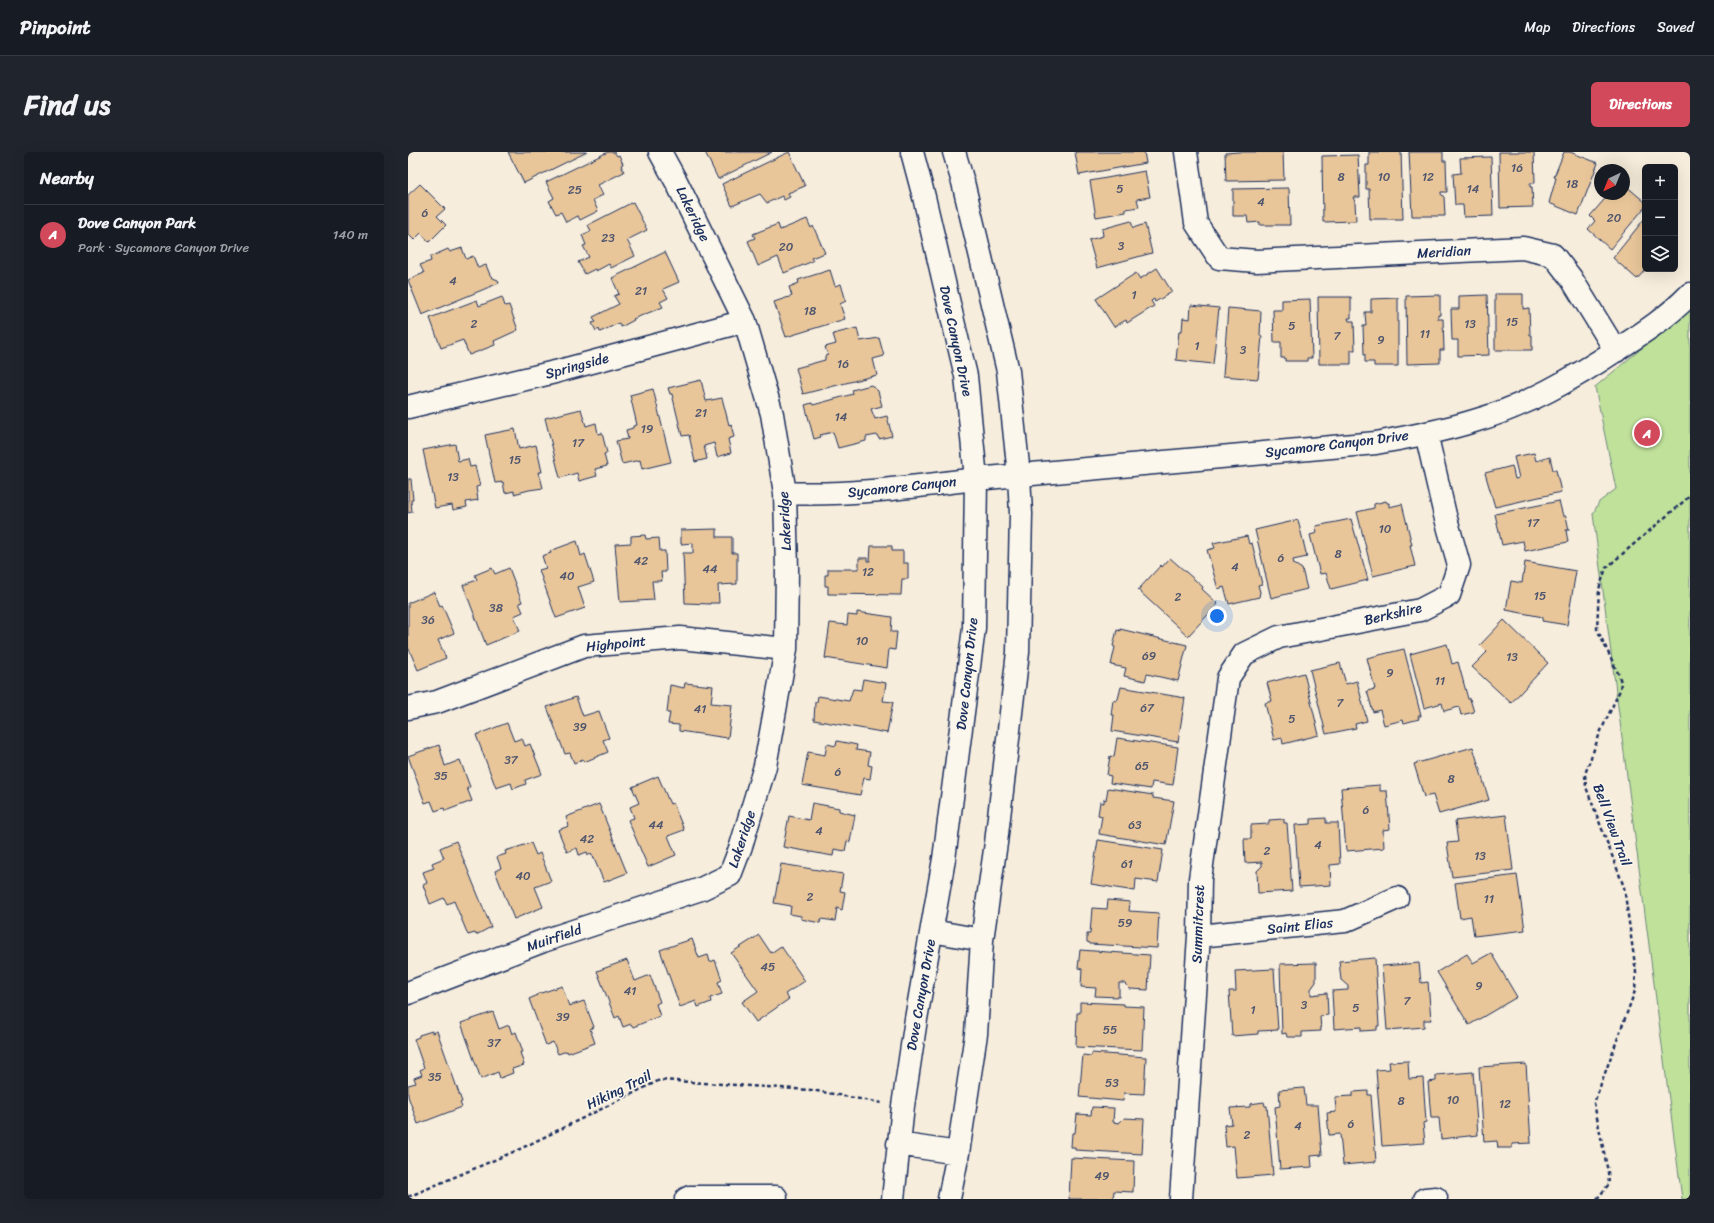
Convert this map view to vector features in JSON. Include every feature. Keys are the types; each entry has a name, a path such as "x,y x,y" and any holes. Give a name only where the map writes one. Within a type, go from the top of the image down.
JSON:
{"street":[{"name":"Lakeridge","path":"660,152 677,183 745,321 772,414 785,493 787,569 786,649 765,766 741,846 730,875 701,889"},
{"name":"Dove Canyon Drive","path":"893,1199 903,1106 916,1019 944,859 974,628 976,479 966,376 912,152"},
{"path":"949,1199 958,1154 976,1034 982,940 996,843 1018,652 1021,514 1019,475 1008,371 963,182 954,152"},
{"name":"Meridian","path":"1186,152 1196,223 1219,258 1257,261 1523,248 1553,255 1571,278 1616,351"},
{"name":"Sycamore Canyon Drive","path":"1019,475 1376,443 1426,434 1475,421 1560,385 1616,351 1659,321 1690,294"},
{"name":"Springside","path":"408,407 555,372 745,321"},
{"name":"Berkshire","path":"1244,654 1279,637 1420,610 1449,595 1459,565 1445,515 1426,434"},
{"name":"Sycamore Canyon","path":"785,493 820,495 1019,475"},
{"name":"Highpoint","path":"408,708 436,702 584,646 680,638 786,649"},
{"name":"Summitcrest","path":"1181,1199 1199,936 1200,879 1228,678 1244,654"},
{"name":"Muirfield","path":"408,993 543,941 701,889"},
{"name":"Saint Elias","path":"1199,936 1346,921 1397,898"},
{"path":"932,931 982,940"},
{"path":"898,1144 958,1154"},
{"path":"686,1199 690,1196 776,1197"}],"path":[{"name":"Bell View Trail","path":"1597,1199 1609,1184 1608,1172 1594,1103 1635,991 1636,972 1624,887 1586,787 1585,774 1600,733 1620,690 1621,682 1597,629 1599,589 1606,568 1690,496"},
{"name":"Hiking Trail","path":"408,1197 520,1149 660,1080 811,1090 903,1106"}],"green space":[{"path":"1690,308 1690,1199 1682,1199 1593,514 1599,502 1616,489 1595,387"}],"building":[{"path":"508,152 587,152 524,183"},
{"path":"608,152 614,152 617,156 619,155 623,164 621,165 624,172 598,185 603,195 593,200 598,211 580,220 578,216 566,222 561,212 556,214 549,201 554,198 546,182"},
{"path":"705,152 772,152 718,179"},
{"path":"789,152 805,186 788,193 790,197 784,200 782,196 767,203 760,194 732,206 722,184"},
{"path":"1075,152 1144,152 1146,163 1079,175"},
{"path":"1283,152 1284,180 1226,181 1225,153"},
{"path":"1369,152 1401,152 1403,219 1370,219 1369,189 1366,189 1366,165 1369,165"},
{"path":"1409,152 1443,152 1443,161 1446,161 1447,192 1441,192 1441,194 1444,197 1445,216 1412,216"},
{"path":"1499,152 1534,152 1535,183 1530,183 1530,187 1532,187 1533,207 1500,208"},
{"path":"1564,152 1570,152 1598,163 1594,164 1594,173 1578,215 1549,203 1556,178 1554,177"},
{"path":"1358,155 1360,197 1353,197 1355,202 1356,221 1323,222 1322,156"},
{"path":"1491,157 1493,216 1464,217 1463,205 1455,205 1453,174 1461,173 1460,158"},
{"path":"1145,171 1150,197 1137,199 1139,207 1126,209 1126,212 1096,217 1090,181"},
{"path":"420,184 445,209 437,216 446,225 429,242 421,233 414,240 408,234 408,195"},
{"path":"1289,188 1290,225 1260,225 1260,222 1248,223 1247,216 1233,216 1233,189"},
{"path":"1630,189 1642,199 1642,211 1610,249 1588,229 1595,221 1590,216 1604,200 1630,200"},
{"path":"633,202 647,230 627,240 635,256 611,268 609,264 596,271 595,269 585,274 578,262 589,257 583,246 586,245 582,235 591,231 588,225"},
{"path":"807,219 811,228 813,226 825,253 811,258 813,261 784,273 778,257 758,266 748,241 755,238 753,234 778,224 780,230"},
{"path":"1131,221 1133,228 1145,224 1152,253 1097,268 1089,240 1103,236 1102,229"},
{"path":"1642,222 1642,272 1643,272 1637,279 1613,258"},
{"path":"462,248 466,259 473,256 478,268 486,265 490,275 498,280 499,283 422,315 408,280 424,273 420,265 431,261 430,257 448,249 450,252"},
{"path":"665,252 679,282 663,289 668,298 660,302 663,307 633,319 634,320 621,327 619,323 600,332 599,329 596,331 592,323 596,322 593,317 619,304 614,296 619,294 612,278"},
{"path":"1157,268 1172,292 1155,302 1154,299 1151,301 1154,306 1127,323 1126,320 1114,327 1096,299 1136,273 1140,279"},
{"path":"830,270 835,286 841,284 846,301 840,304 845,319 786,337 774,302 792,296 789,287 799,283 798,280"},
{"path":"1495,294 1523,294 1523,309 1529,308 1532,350 1495,350"},
{"path":"1440,295 1440,315 1438,315 1438,319 1443,319 1444,350 1440,350 1440,363 1407,364 1406,296"},
{"path":"1487,295 1489,355 1458,356 1458,340 1452,340 1451,309 1459,309 1459,296"},
{"path":"502,297 505,306 509,305 518,330 494,341 495,345 469,355 463,340 441,348 430,318 477,300 479,306"},
{"path":"1318,297 1351,297 1351,318 1348,318 1349,321 1354,321 1355,350 1351,350 1351,364 1319,364"},
{"path":"1398,298 1398,366 1374,366 1374,362 1365,362 1363,326 1366,326 1365,312 1371,312 1371,299"},
{"path":"1310,299 1312,358 1307,358 1307,361 1285,361 1285,358 1281,358 1281,342 1274,342 1273,310 1282,310 1282,300"},
{"path":"1191,305 1219,308 1213,364 1176,360 1179,331 1182,331 1183,318 1190,319"},
{"path":"1228,308 1261,311 1260,336 1262,336 1258,379 1223,376"},
{"path":"857,328 860,341 879,338 884,356 873,359 877,375 803,394 796,368 825,360 825,356 828,355 825,347 836,344 833,334"},
{"path":"701,380 706,401 722,398 729,425 731,424 734,437 728,439 731,453 717,457 714,443 704,446 707,459 695,462 689,435 682,436 672,394 670,394 668,388"},
{"path":"871,385 878,391 882,406 871,409 875,419 887,416 892,436 879,439 877,435 866,437 866,441 838,448 833,432 820,435 821,437 814,439 805,405 812,403 813,405 853,394 852,390"},
{"path":"653,389 671,462 642,469 640,460 622,464 616,441 628,439 626,430 637,425 630,395"},
{"path":"581,409 586,426 596,423 598,434 602,433 607,453 604,454 607,466 595,469 597,476 579,481 577,473 560,478 545,418"},
{"path":"515,429 519,449 536,445 542,472 538,472 543,488 514,494 514,491 505,493 503,482 495,483 485,435"},
{"path":"455,444 458,461 468,459 470,467 475,466 480,486 476,487 478,500 466,502 467,507 453,510 452,505 435,508 423,450"},
{"path":"1534,453 1536,461 1550,457 1553,470 1556,470 1561,492 1495,507 1485,473 1512,466 1515,479 1519,478 1514,457"},
{"path":"408,479 411,479 413,500 411,500 412,512 408,513"},
{"path":"1386,501 1389,503 1389,507 1402,504 1412,545 1410,545 1415,566 1373,576 1357,512 1374,508 1374,504"},
{"path":"1559,501 1563,516 1566,516 1569,530 1566,530 1568,542 1525,551 1523,541 1502,545 1495,514"},
{"path":"1351,519 1368,580 1331,589 1326,573 1320,574 1310,535 1317,533 1316,526"},
{"path":"1298,520 1307,557 1293,560 1294,564 1302,569 1307,589 1271,598 1255,530"},
{"path":"717,529 717,537 732,537 732,553 737,553 737,584 718,585 719,603 685,603 683,553 693,553 693,543 681,544 681,530"},
{"path":"645,535 646,539 659,538 660,551 665,551 666,572 661,572 662,581 652,581 654,600 620,602 615,544 631,543 631,536"},
{"path":"1247,536 1249,544 1252,543 1262,584 1258,585 1260,592 1259,597 1229,604 1224,587 1218,589 1207,550 1215,548 1213,543"},
{"path":"577,541 581,556 585,554 594,582 578,587 585,608 556,618 539,570 546,568 542,556 551,553 550,551"},
{"path":"871,546 892,546 892,551 903,551 903,563 908,563 908,579 902,579 901,595 828,594 828,586 825,586 825,575 828,575 828,569 859,569 859,558 867,558 867,561 870,561"},
{"path":"1170,558 1203,587 1202,589 1218,604 1188,636 1138,590 1161,565 1162,567"},
{"path":"1525,562 1576,571 1567,625 1542,621 1543,617 1506,610 1511,581 1522,583"},
{"path":"492,568 495,574 509,568 522,602 519,603 523,612 514,616 520,631 486,645 463,585 477,580 475,575"},
{"path":"434,592 440,606 442,605 454,633 438,640 446,658 418,670 408,647 408,603"},
{"path":"857,612 892,617 891,632 897,632 895,650 889,649 887,668 825,658 830,623 847,625 848,615 857,616"},
{"path":"1504,620 1548,663 1511,703 1472,667 1487,652 1480,645"},
{"path":"1120,629 1187,645 1178,681 1147,674 1145,681 1124,676 1126,668 1111,665 1115,647 1113,646 1117,630 1120,631"},
{"path":"1447,644 1452,664 1458,662 1468,699 1470,699 1474,712 1461,715 1459,707 1444,711 1442,703 1424,708 1410,654"},
{"path":"1404,649 1421,716 1418,716 1419,719 1404,723 1403,720 1384,725 1380,710 1373,712 1367,691 1375,689 1367,658"},
{"path":"1340,663 1346,684 1357,681 1367,721 1355,724 1356,728 1326,734 1310,670"},
{"path":"1304,673 1319,735 1283,744 1282,738 1274,740 1265,703 1272,701 1267,683"},
{"path":"863,679 886,683 883,701 893,702 887,733 814,720 815,702 817,702 818,696 849,701 853,689 861,690"},
{"path":"685,683 713,686 711,703 732,705 728,738 679,731 679,725 668,724 670,713 667,713 670,685 684,688"},
{"path":"1121,687 1185,698 1178,742 1112,731 1114,715 1111,715 1113,700 1116,701 1118,699"},
{"path":"576,697 583,716 599,711 609,738 603,740 608,752 584,762 583,759 574,763 570,753 565,754 547,707"},
{"path":"507,723 514,741 522,738 525,746 530,744 542,774 525,780 526,784 513,789 511,783 496,788 476,735"},
{"path":"1117,738 1178,747 1173,785 1152,782 1151,789 1110,783 1111,776 1107,775 1110,756 1114,757"},
{"path":"837,741 857,745 856,750 870,752 868,765 872,766 870,779 864,778 860,795 802,785 808,752 825,755 827,744 836,746"},
{"path":"439,745 445,766 460,760 470,787 467,788 472,801 445,811 444,808 435,811 431,801 425,803 408,756"},
{"path":"1473,747 1489,800 1439,814 1433,795 1424,797 1414,764"},
{"path":"658,776 670,804 673,803 684,830 668,836 676,855 648,867 628,820 634,818 630,807 639,803 632,787"},
{"path":"1380,785 1380,791 1387,791 1390,829 1383,830 1384,848 1346,851 1341,788"},
{"path":"1108,788 1153,795 1153,798 1174,801 1166,845 1099,834 1102,816 1098,815 1100,802 1104,803 1104,799 1106,800"},
{"path":"812,803 839,808 839,811 855,815 850,842 847,841 845,851 834,849 833,856 783,847 789,816 809,820"},
{"path":"599,804 627,873 604,882 592,854 588,855 587,852 579,855 577,848 567,852 558,830 569,826 566,817"},
{"path":"1506,815 1513,870 1452,877 1447,843 1458,842 1455,821"},
{"path":"1326,818 1326,823 1338,823 1340,864 1330,865 1331,885 1299,887 1295,825 1311,824 1311,819"},
{"path":"1284,819 1284,823 1287,823 1292,891 1258,893 1257,871 1262,866 1262,862 1245,863 1244,839 1251,839 1251,825 1269,824 1269,820"},
{"path":"1098,840 1163,850 1158,882 1136,879 1135,891 1091,884"},
{"path":"456,841 491,927 476,935 475,933 468,935 454,901 447,904 444,898 430,904 423,885 427,883 423,872 434,868 432,863 444,858 440,848"},
{"path":"531,843 536,855 540,853 551,881 535,887 543,907 514,919 495,871 501,868 497,857 506,854 505,851"},
{"path":"781,864 843,874 840,891 845,892 842,910 837,908 835,921 821,919 820,923 801,919 801,916 790,914 791,906 774,903"},
{"path":"1517,875 1525,930 1474,936 1471,916 1460,918 1455,883"},
{"path":"1108,900 1130,902 1129,911 1159,913 1157,948 1090,944 1087,942 1087,934 1090,934 1092,908 1107,909"},
{"path":"759,935 771,953 781,946 805,981 785,994 789,999 756,1022 742,1002 758,991 731,953"},
{"path":"692,939 699,958 708,955 710,962 715,960 722,980 718,982 722,994 710,998 711,1002 698,1007 696,1001 680,1007 660,950"},
{"path":"1080,950 1150,955 1148,990 1130,989 1124,983 1119,983 1119,997 1095,996 1096,988 1081,987 1082,969 1078,968"},
{"path":"1491,953 1517,997 1469,1025 1437,972 1467,954 1473,963"},
{"path":"1375,958 1379,1026 1377,1026 1377,1030 1361,1031 1361,1027 1334,1029 1332,991 1348,990 1348,986 1341,980 1339,961"},
{"path":"627,960 635,981 650,975 660,1002 656,1004 660,1016 633,1027 631,1024 623,1027 619,1016 615,1018 597,971"},
{"path":"1316,963 1316,982 1311,989 1311,995 1327,993 1328,1015 1320,1016 1321,1031 1302,1032 1302,1037 1287,1037 1286,1033 1282,1034 1280,964"},
{"path":"1419,963 1421,983 1428,982 1431,1020 1424,1020 1424,1027 1387,1030 1382,966"},
{"path":"1274,969 1278,1030 1258,1031 1258,1034 1232,1036 1229,991 1236,991 1235,971"},
{"path":"562,986 569,1006 584,1001 594,1027 590,1029 595,1043 568,1053 567,1051 558,1054 553,1042 546,1045 529,999 538,994"},
{"path":"1080,1002 1124,1004 1124,1006 1144,1007 1142,1050 1076,1047 1077,1013 1080,1013"},
{"path":"493,1012 499,1029 509,1025 512,1034 516,1032 523,1052 520,1052 524,1065 512,1069 513,1073 500,1078 498,1072 481,1079 461,1023"},
{"path":"432,1031 432,1033 437,1031 462,1102 460,1103 462,1107 418,1124 408,1096 408,1085 416,1083 414,1078 422,1075 420,1070 424,1068 414,1039 419,1037 419,1035"},
{"path":"1092,1053 1146,1057 1144,1094 1124,1093 1123,1101 1079,1097 1083,1055 1091,1056"},
{"path":"1408,1061 1409,1079 1423,1078 1426,1122 1423,1123 1425,1143 1382,1146 1376,1070 1390,1069 1389,1062"},
{"path":"1526,1064 1531,1143 1512,1144 1512,1148 1498,1148 1497,1141 1484,1142 1479,1067"},
{"path":"1473,1072 1478,1135 1441,1139 1439,1118 1431,1118 1428,1082 1436,1081 1436,1075"},
{"path":"1304,1088 1306,1105 1318,1105 1322,1155 1311,1156 1312,1167 1280,1169 1275,1107 1280,1106 1279,1090"},
{"path":"1368,1091 1368,1095 1371,1095 1376,1162 1343,1165 1340,1134 1329,1135 1327,1113 1336,1112 1335,1097 1353,1096 1353,1092"},
{"path":"1264,1102 1265,1106 1267,1106 1273,1175 1237,1178 1234,1146 1226,1147 1224,1125 1232,1124 1230,1108 1250,1107 1250,1104"},
{"path":"1092,1107 1114,1108 1113,1122 1119,1123 1124,1118 1144,1119 1142,1154 1075,1150 1075,1147 1071,1147 1072,1133 1075,1133 1077,1114 1091,1115"},
{"path":"1071,1158 1134,1161 1133,1192 1114,1191 1113,1199 1069,1199"}],"place":[{"name":"Dove Canyon Park","path":"1647,433"}]}
